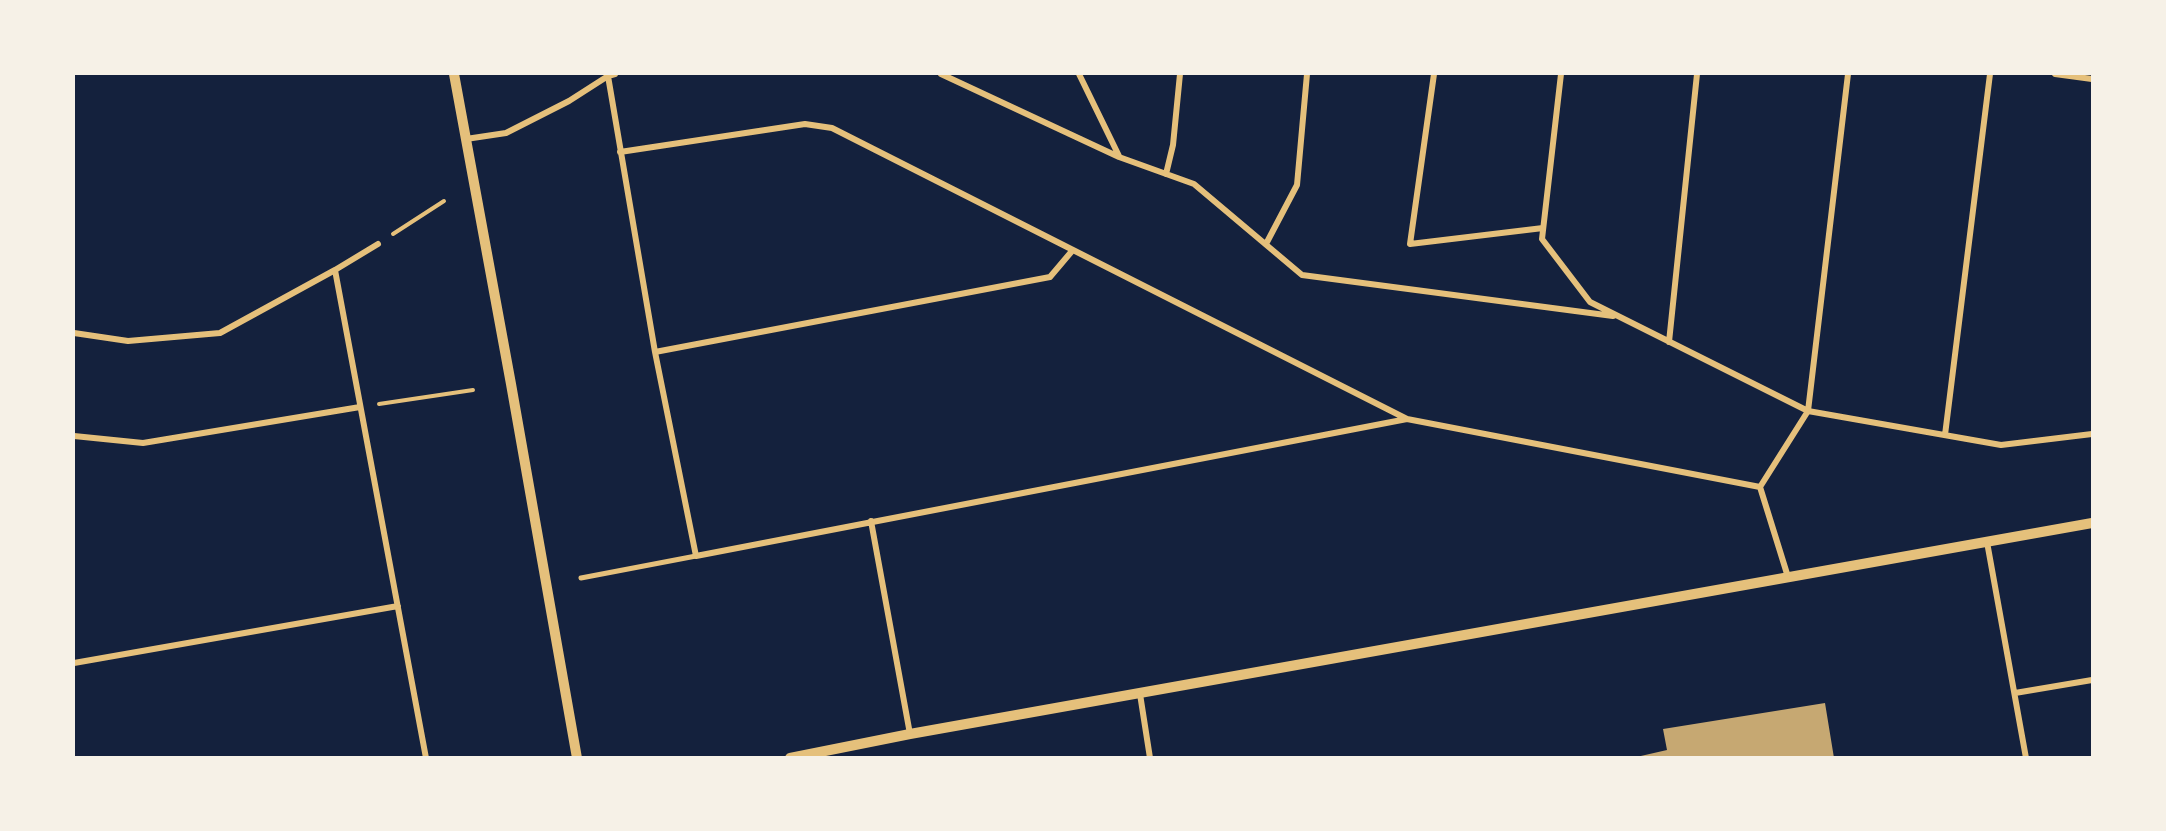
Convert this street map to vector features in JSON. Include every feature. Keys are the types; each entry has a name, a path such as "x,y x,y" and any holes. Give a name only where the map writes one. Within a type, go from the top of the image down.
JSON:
{"street":[{"path":"454,74 512,384 577,758"},
{"path":"941,74 1119,157 1194,184 1302,275 1620,317"},
{"path":"1079,74 1119,157"},
{"path":"1166,174 1173,146 1180,74"},
{"path":"1266,244 1297,185 1307,74"},
{"path":"1434,74 1410,243 1543,228"},
{"path":"1561,74 1542,239 1590,302 1808,411 2001,445 2092,434"},
{"path":"1669,342 1697,74"},
{"path":"1788,576 1760,487 1808,411 1848,74"},
{"path":"1945,435 1990,74"},
{"path":"2055,74 2092,79"},
{"path":"466,139 506,133 612,75 620,152 655,352 696,555"},
{"path":"620,152 805,124 832,128 1407,419 1760,487"},
{"path":"74,333 128,341 220,333 378,244"},
{"path":"655,352 1050,278 1072,251"},
{"path":"335,270 426,758"},
{"path":"74,436 143,443 360,406"},
{"path":"581,578 1407,419"},
{"path":"871,522 910,734"},
{"path":"790,758 910,734 2092,523"},
{"path":"1987,542 2026,758"},
{"path":"74,663 398,606"},
{"path":"2015,693 2092,680"},
{"path":"1140,694 1150,758"}],"path":[{"path":"378,244 444,201"},
{"path":"360,406 473,390"}],"building":[{"path":"1825,703 1834,758 1632,758 1667,750 1663,729"}]}
